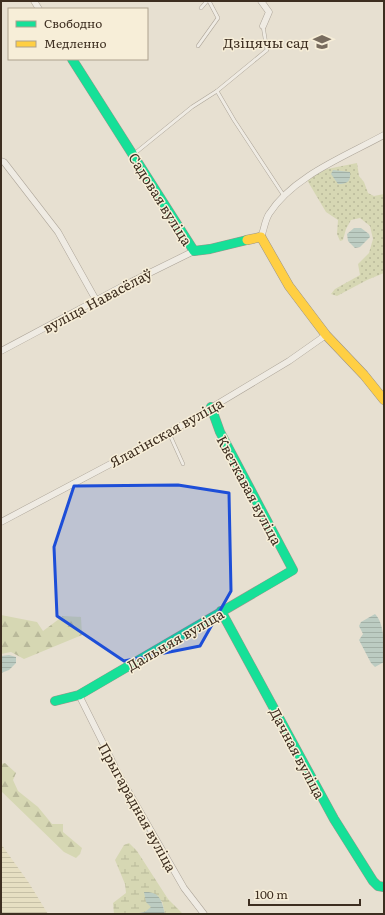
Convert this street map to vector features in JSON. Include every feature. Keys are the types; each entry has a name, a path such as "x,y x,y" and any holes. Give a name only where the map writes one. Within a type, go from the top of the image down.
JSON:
{"street":[{"path":"261,1 269,12 263,26"},
{"name":"Садовая вуліца","path":"73,60 194,251 210,249 261,237"},
{"path":"384,135 311,174 284,196 268,215 261,237 289,286 326,335 364,375 384,400"},
{"path":"1,161 4,162 58,232 96,300"},
{"name":"вуліца Навасёлаў","path":"1,351 96,300 194,251"},
{"name":"Ялагінская вуліца","path":"1,522 169,433 288,361 326,335"},
{"name":"Кветкавая вуліца","path":"211,407 220,432 293,570"},
{"name":"Дальняя вуліца","path":"55,701 78,695 293,570"},
{"name":"Дачная вуліца","path":"222,611 334,819 373,881 378,886 384,887"},
{"name":"Прыгарадная вуліца","path":"78,695 119,775 180,881 204,914"}],"lane":[{"path":"198,46 218,18 208,1 201,8"},
{"path":"133,155 192,107 217,90 267,50 263,26"},
{"path":"217,90 234,120 284,196"},
{"path":"169,433 183,464"}],"highlighted area":[{"path":"178,485 229,493 231,591 200,646 124,661 57,616 54,547 74,486"}],"shaded area":[{"path":"333,170 350,172 348,182 338,184 331,174"},
{"path":"354,228 361,228 369,234 370,237 360,247 355,248 348,241 347,234"},
{"path":"375,614 381,624 384,643 384,662 375,667 371,663 359,640 363,634 359,626 361,622"},
{"path":"9,655 16,657 16,663 9,670 1,673 1,656"},
{"path":"1,844 29,883 48,914 1,914"},
{"path":"144,892 154,893 157,895 163,905 165,914 133,914 145,912 151,907 146,902"}],"green space":[{"path":"357,163 359,176 364,182 368,193 374,196 384,194 384,273 337,296 331,294 335,289 360,275 358,264 369,253 373,239 370,226 360,218 351,220 346,229 343,240 340,241 337,234 338,220 326,212 307,180 322,170"},
{"path":"1,615 37,622 43,631 63,616 81,617 82,635 24,659 11,652 1,654"},
{"path":"5,763 16,773 13,780 18,791 38,807 52,824 63,824 63,832 82,848 80,854 76,858 64,852 1,791 1,764"},
{"path":"129,843 137,851 168,899 183,914 165,914 162,901 145,912 133,914 114,914 113,903 126,893 125,884 115,860 124,845"}],"traffic: fast":[{"path":"73,60 194,251 210,249 247,240"},
{"path":"55,701 79,695 293,570 220,432 211,407"},
{"path":"221,611 334,819 373,881 378,886 384,887"}],"traffic: slow":[{"path":"247,240 261,237 289,286 326,335 364,375 384,400"}],"place":[{"name":"Дзіцячы сад","path":"322,42"}]}
